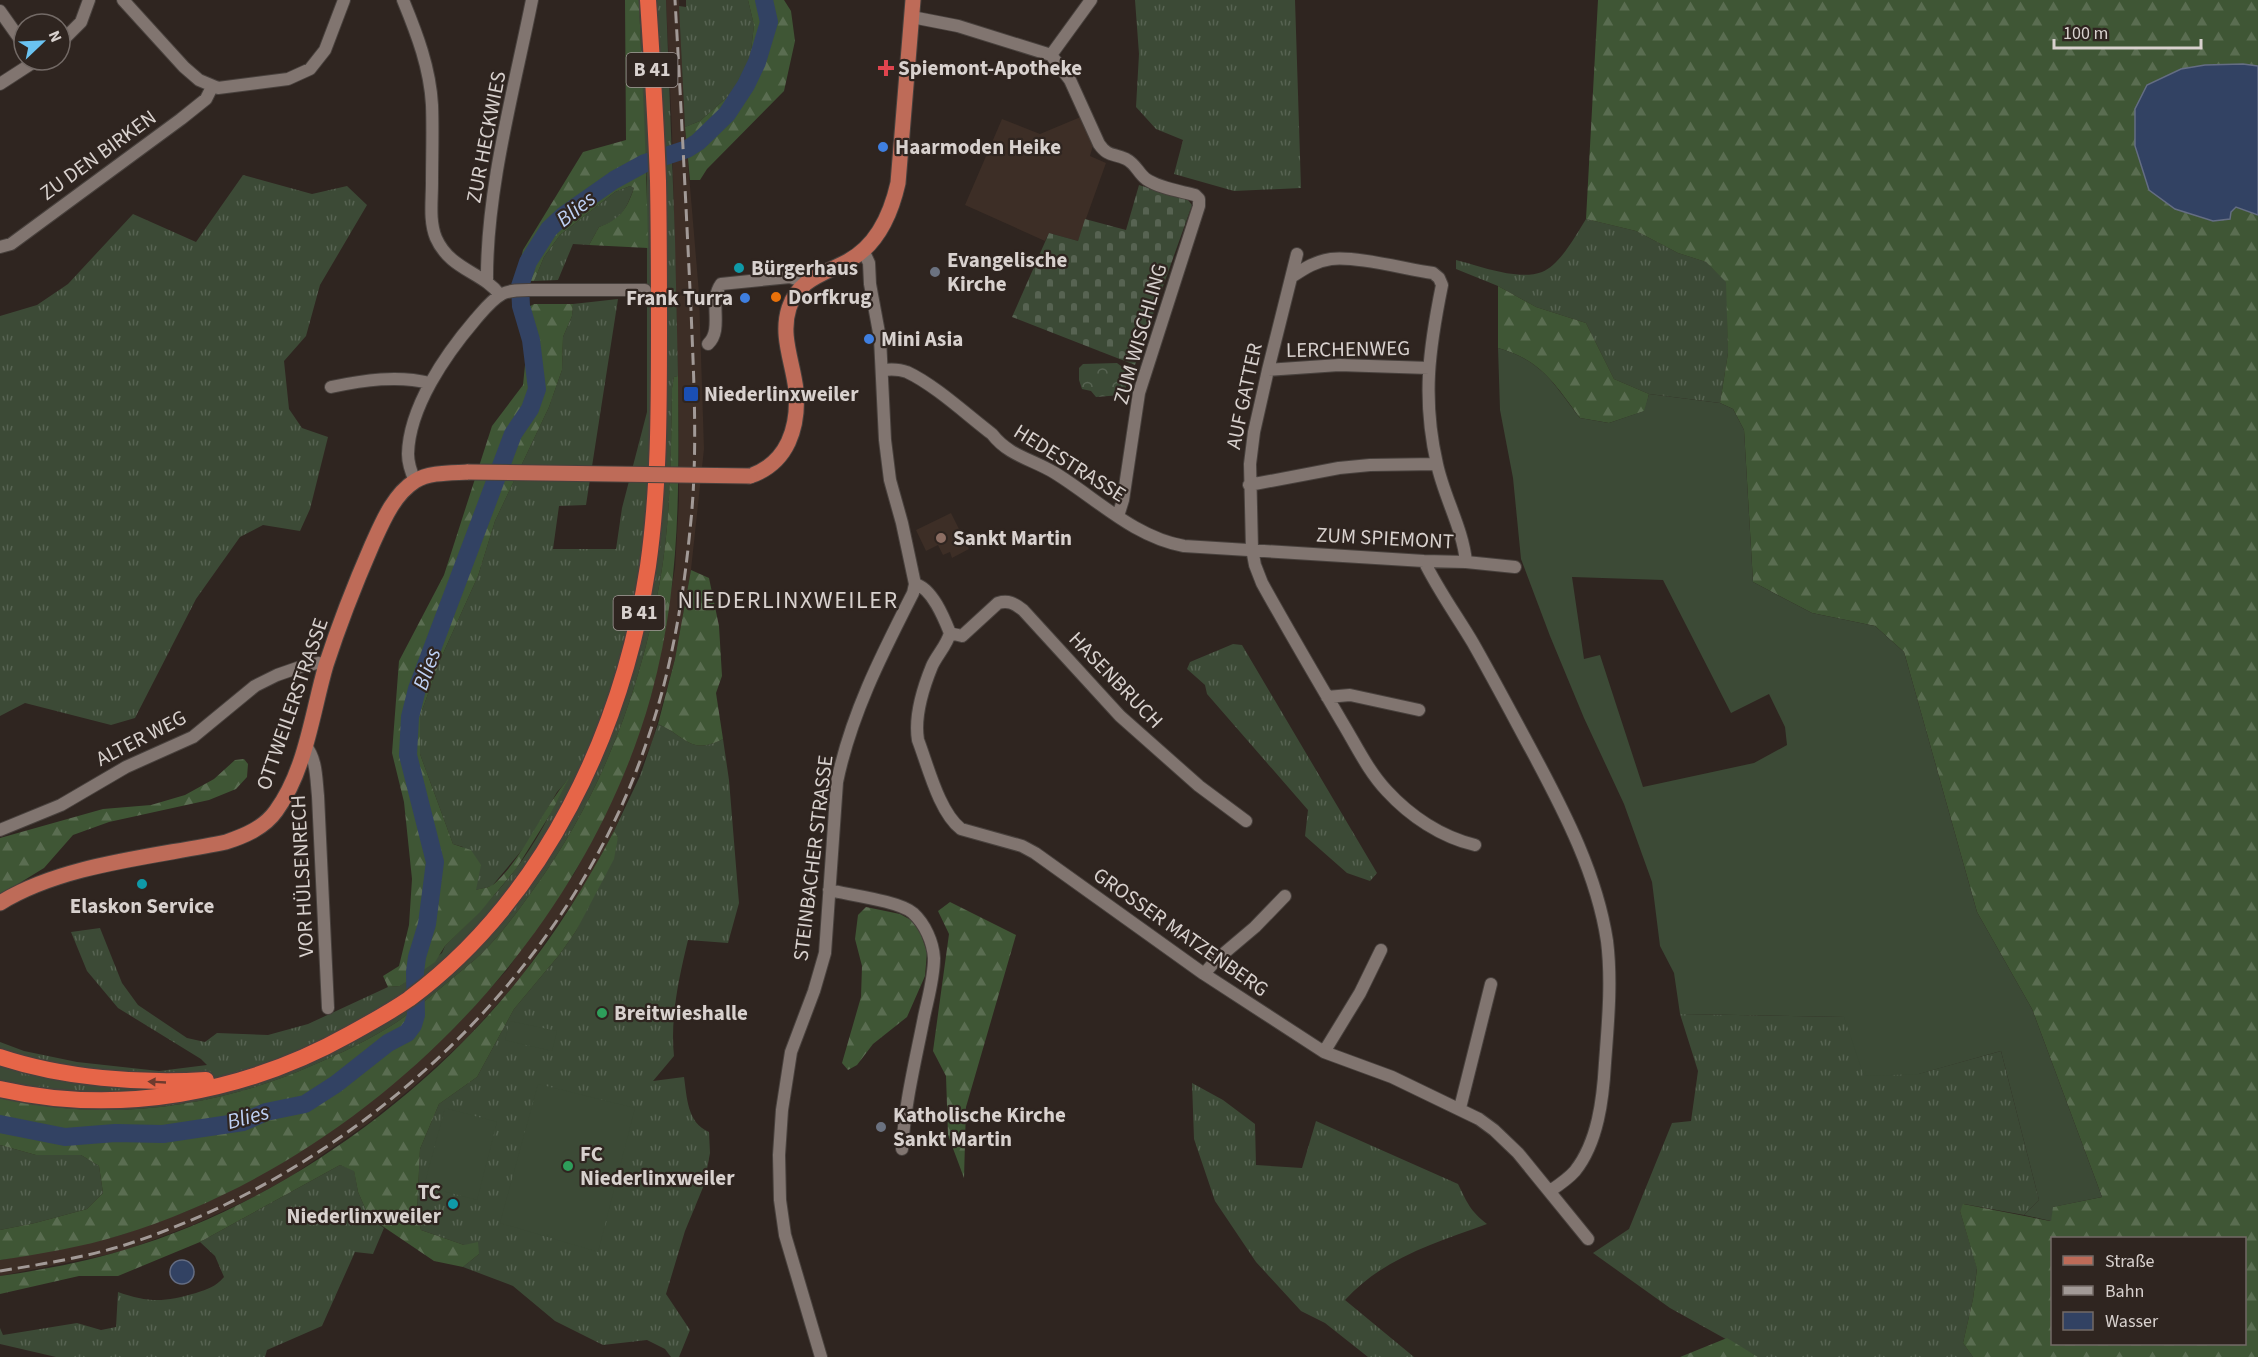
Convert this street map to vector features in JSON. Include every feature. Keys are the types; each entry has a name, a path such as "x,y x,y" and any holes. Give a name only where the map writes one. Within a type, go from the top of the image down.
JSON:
{"highway":[{"name":"B 41","path":"0,1089 46,1098 83,1100 173,1096 260,1075 307,1057 373,1022 407,1000 460,954 486,927 540,856 567,811 589,768 611,715 626,668 638,622 646,576 656,493 659,398 658,177 648,0"},
{"path":"0,1057 95,1077 165,1083 208,1080 268,1065 307,1052 373,1022"}],"main road":[{"path":"806,282 817,274 848,261 863,250 884,225 895,198 914,0"},
{"name":"OTTWEILERSTRASSE","path":"0,903 69,874 226,842 245,836 262,825 274,813 287,794 305,745 327,664 366,559 395,500 415,481 444,473 468,472 750,476 775,463 788,444 794,427 796,404 786,320 790,305 806,282"}],"street":[{"path":"72,31 81,22 88,0"},
{"path":"123,0 184,67 212,87 227,88 288,80 310,69 325,50 345,0"},
{"path":"403,0 424,58 430,84 432,212 435,232 446,253 458,265 486,282 500,295"},
{"name":"ZUR HECKWIES","path":"486,282 490,220 532,0"},
{"path":"912,17 958,26 1051,55 1091,0"},
{"path":"0,11 12,28"},
{"name":"ZUM WISCHLING","path":"1051,55 1070,80 1104,152 1124,158 1134,164 1145,178 1195,195 1199,200 1139,393 1123,500 1118,516"},
{"path":"0,84 18,72"},
{"name":"ZU DEN BIRKEN","path":"0,247 10,244 181,119 206,99 212,87"},
{"path":"863,250 869,263 870,284 878,319 883,370 885,440 890,480 915,584 928,592 956,634"},
{"name":"AUF GATTER","path":"1297,254 1254,432 1249,485 1255,565 1262,583 1327,697 1363,758 1385,789 1408,811 1432,828 1460,842 1475,845"},
{"path":"1293,276 1311,264 1330,259 1347,259 1433,273 1439,278 1442,285 1430,348 1428,400 1437,464 1466,562"},
{"path":"708,344 715,334 715,300 721,284 790,277 806,282"},
{"path":"415,481 409,466 409,445 417,413 430,383 464,333 486,306 500,295 512,291 645,290"},
{"name":"LERCHENWEG","path":"1268,370 1348,365 1429,368"},
{"name":"HEDESTRASSE","path":"883,370 905,371 921,381 992,434 1001,445 1053,471 1138,530 1167,543 1184,546 1252,549"},
{"path":"331,387 369,380 416,380 430,383"},
{"path":"1249,485 1339,468 1437,464"},
{"name":"ZUM SPIEMONT","path":"1252,549 1515,567"},
{"path":"1425,561 1511,712 1564,813 1600,906 1607,941 1608,1029 1598,1121 1587,1152 1575,1170 1550,1191"},
{"name":"STEINBACHER STRASSE","path":"821,1357 785,1235 780,1200 779,1155 786,1077 791,1052 824,957 828,932 837,782 842,761 856,714 915,584"},
{"name":"HASENBRUCH","path":"956,634 998,603 1005,601 1014,603 1120,716 1199,786 1246,821"},
{"name":"GROSSER MATZENBERG","path":"956,634 933,665 917,717 916,731 944,807 953,823 961,829 1022,846 1035,853 1204,974 1324,1052 1392,1077 1460,1108 1494,1130 1518,1153 1588,1239"},
{"name":"ALTER WEG","path":"0,830 61,805 126,767 193,737 255,686 300,667 318,663 327,664"},
{"path":"1327,697 1350,695 1419,710"},
{"name":"VOR HÜLSENRECH","path":"305,745 314,761 318,796 328,1008"},
{"path":"829,890 902,906 912,912 923,924 930,939 934,958 932,978 908,1089 902,1149"},
{"path":"1204,974 1285,896"},
{"path":"1324,1052 1360,993 1381,950"},
{"path":"1460,1108 1491,984"}],"shaded area":[{"path":"666,0 679,0 685,127 699,293 704,449 691,570 675,659 652,742 614,831 587,882 519,980 466,1039 413,1087 367,1124 293,1175 252,1198 193,1225 126,1250 0,1276 0,1260 121,1235 218,1197 285,1161 376,1098 454,1028 507,970 574,874 625,770 651,695 675,568 679,500 679,431 672,132"},
{"path":"1083,116 1094,142 1090,156 1106,163 1078,241 1049,233 1045,241 965,205 1002,119 1040,134"},
{"name":"Sankt Martin","path":"951,513 969,549 952,558 950,552 943,555 938,545 926,551 916,530"}],"green space":[{"path":"625,0 639,0 648,248 589,245 599,227 612,221 625,208 634,188 630,186 615,192 560,235 544,257 534,281 515,281 523,250 583,152 626,140"},
{"path":"639,0 666,0 678,376 674,377 672,388 671,461 664,557 652,623 629,704 614,743 578,819 533,890 483,952 404,1017 378,1034 344,1051 261,1085 188,1103 113,1110 75,1109 0,1098 0,1042 24,1051 77,1062 159,1071 207,1065 201,1059 118,1008 87,971 71,932 100,928 122,983 138,1005 187,1038 205,1042 217,1033 268,1035 308,1024 388,987 400,986 442,953 445,946 507,880 537,838 567,781 557,792 527,844 492,886 476,890 463,847 453,844 420,754 420,716 441,658 478,576 495,521 549,407 562,370 563,337 572,316 573,304 618,299 586,505 559,506 553,549 616,549 622,508 647,412 647,179"},
{"path":"686,0 748,0 754,25 749,68 732,93 700,121 685,127 679,6 686,7"},
{"path":"748,0 784,0 791,11 795,41 784,91 707,169 700,180 690,180 685,127 700,121 732,93 749,68 754,25"},
{"path":"1135,0 1295,0 1301,188 1234,191 1174,174 1183,140 1156,129 1136,107 1139,54"},
{"path":"1598,0 2258,0 2258,66 2220,64 2181,69 2231,212 2236,207 2258,215 2258,1357 1973,1357 1963,1343 1977,1269 1960,1211 1963,1204 2050,1221 2052,1207 2102,1197 2032,1009 1977,912 1904,652 1875,626 1812,613 1753,582 1744,430 1733,409 1720,403 1728,353 1726,282 1706,262 1678,253 1636,231 1586,219"},
{"path":"243,175 312,194 347,186 367,205 320,285 306,336 284,361 289,409 302,428 328,437 310,509 300,531 263,525 240,537 196,599 135,718 111,725 25,703 0,716 0,316 37,305 68,284 133,214 196,242"},
{"path":"1139,185 1188,200 1192,205 1135,365 1012,317 1049,233 1078,241 1085,219 1126,230"},
{"path":"630,186 634,188 622,213 613,221 599,227 589,245 573,244 558,280 534,281 544,257 560,235 615,192"},
{"path":"1586,219 1636,231 1678,253 1706,262 1727,282 1728,353 1720,403 1649,394 1614,379 1586,323 1536,307 1498,286 1456,269 1456,260 1511,274 1542,272 1561,256"},
{"path":"1498,286 1536,307 1586,323 1614,379 1649,394 1645,411 1609,423 1580,418 1554,384 1536,366 1513,353 1498,348"},
{"path":"534,304 573,304 572,316 563,337 562,370 549,407 495,521 478,576 441,658 420,716 420,754 453,844 471,850 481,865 476,890 492,885 515,860 569,778 551,813 516,869 480,912 445,946 435,962 400,986 388,987 383,976 399,966 409,925 412,879 404,802 392,753 399,661 444,575 492,426 523,385 527,345 518,319 525,309"},
{"path":"1498,348 1513,353 1537,367 1554,384 1580,418 1609,423 1644,411 1649,394 1720,403 1733,409 1744,430 1753,582 1812,613 1875,626 1904,652 1977,912 2032,1009 2102,1197 2053,1207 2051,1221 2024,1215 2039,1200 2001,1051 1919,1074 1864,1076 1844,1017 1680,1014 1674,973 1660,946 1652,882 1624,804 1584,718 1521,559 1513,478 1500,410","holes":["1572,577 1663,580 1731,713 1769,694 1785,727 1787,745 1754,763 1643,787 1600,655 1584,659"]},
{"path":"1117,363 1125,369 1126,388 1121,395 1096,397 1091,391 1082,389 1079,368 1083,364"},
{"path":"678,376 678,497 673,576 661,656 651,696 618,787 574,874 518,955 452,1030 378,1097 297,1154 211,1200 121,1235 61,1250 0,1260 0,1230 87,1209 103,1193 99,1166 81,1155 36,1155 0,1145 0,1098 75,1109 113,1110 188,1103 261,1085 344,1051 397,1022 479,956 515,914 557,855 578,819 614,743 629,704 652,623 664,557 670,485 672,388 674,377"},
{"path":"691,570 709,578 719,626 722,676 716,693 723,739 703,746 695,745 658,724 675,659"},
{"path":"1233,644 1242,645 1377,873 1370,881 1347,873 1305,836 1308,810 1207,694 1205,685 1187,669 1190,662"},
{"path":"658,724 695,745 703,746 723,739 729,780 739,903 728,943 688,940 674,1012 674,1056 653,1081 684,1077 687,1101 692,1116 702,1128 709,1132 710,1153 704,1185 685,1231 666,1294 690,1330 679,1357 671,1357 665,1349 647,1340 603,1345 555,1321 513,1286 463,1267 479,1254 464,1245 421,1230 417,1214 420,1149 439,1104 477,1077 514,1009 576,931 618,837 614,831 640,776"},
{"path":"244,759 248,764 247,777 236,789 209,800 109,822 73,835 44,868 0,895 0,838 103,809 151,805 185,795 214,779 235,760"},
{"path":"614,831 618,837 614,859 576,931 514,1009 477,1077 439,1104 420,1149 417,1214 421,1230 464,1245 478,1242 479,1254 463,1267 434,1261 369,1217 358,1192 354,1171 340,1165 200,1242 118,1276 79,1276 0,1294 0,1276 63,1265 124,1250 180,1231 235,1206 289,1177 341,1144 391,1107 437,1067 480,1024 519,979 546,944 570,907"},
{"path":"950,902 1016,935 966,1107 964,1178 948,1135 946,1076 933,1051 949,934 938,911"},
{"path":"866,907 900,914 911,920 920,932 927,952 925,976 907,1017 873,1044 857,1065 848,1070 842,1063 861,997 862,966 855,939 858,915"},
{"path":"1680,1014 1845,1017 1918,1074 2001,1051 2039,1200 2024,1215 1964,1204 1960,1211 1977,1268 1963,1343 1973,1357 1758,1357 1670,1308 1593,1253 1629,1229 1672,1123 1691,1121 1698,1071"},
{"path":"510,1021 557,1031 552,1051 505,1040"},
{"path":"1192,1083 1223,1100 1255,1124 1256,1165 1302,1168 1316,1121 1458,1184 1473,1210 1487,1224 1411,1253 1376,1273 1345,1300 1414,1357 1368,1357 1325,1323 1301,1311 1256,1262 1215,1201 1194,1139"},
{"name":"FC Niederlinxweiler","path":"538,1084 635,1108 598,1252 500,1223"},
{"path":"445,1108 497,1122 477,1200 424,1186"},
{"path":"0,1145 36,1155 81,1155 99,1166 103,1193 87,1209 0,1230"},
{"path":"340,1165 354,1170 358,1192 369,1217 384,1228 373,1254 355,1252 322,1326 267,1350 265,1357 56,1357 0,1344 0,1328 3,1335 77,1323 101,1330 116,1327 118,1292 148,1300 166,1300 211,1287 224,1277 215,1256 200,1242"},
{"path":"1727,1338 1758,1357 1680,1357"}],"water":[{"path":"2205,65 2258,66 2258,215 2236,207 2231,212 2230,219 2213,221 2175,209 2149,190 2135,146 2135,109 2147,85 2181,69"},
{"path":"177,1260 187,1260 194,1267 194,1277 187,1284 177,1284 170,1277 170,1267"}],"waterway":[{"name":"Blies","path":"0,1124 65,1137 115,1133 163,1134 243,1122 266,1112 305,1104 336,1084 388,1043 407,1033 413,1025 416,1015 417,957 427,924 435,862 408,755 410,717 417,689 513,434 530,409 537,389 531,340 521,306 520,286 528,262 549,229 564,215 614,180 645,163 687,149 698,142 727,114 746,85 757,62 769,22 764,0"}],"railway":[{"path":"0,1271 112,1249 214,1210 296,1166 374,1112 446,1051 511,981 567,906 613,824 648,738 670,661 680,609 692,503 695,420 675,0"}],"place":[{"name":"Spiemont-Apotheke","path":"886,68"},
{"name":"Haarmoden Heike","path":"883,147"},
{"name":"Bürgerhaus","path":"739,268"},
{"name":"Evangelische Kirche","path":"935,272"},
{"name":"Dorfkrug","path":"776,297"},
{"name":"Frank Turra","path":"745,298"},
{"name":"Mini Asia","path":"869,339"},
{"name":"Niederlinxweiler","path":"691,394"},
{"name":"Sankt Martin","path":"941,538"},
{"name":"Elaskon Service","path":"142,884"},
{"name":"Breitwieshalle","path":"602,1013"},
{"name":"Katholische Kirche Sankt Martin","path":"881,1127"},
{"name":"FC Niederlinxweiler","path":"568,1166"},
{"name":"TC Niederlinxweiler","path":"453,1204"}],"district":[{"name":"NIEDERLINXWEILER","path":"788,600"}]}
